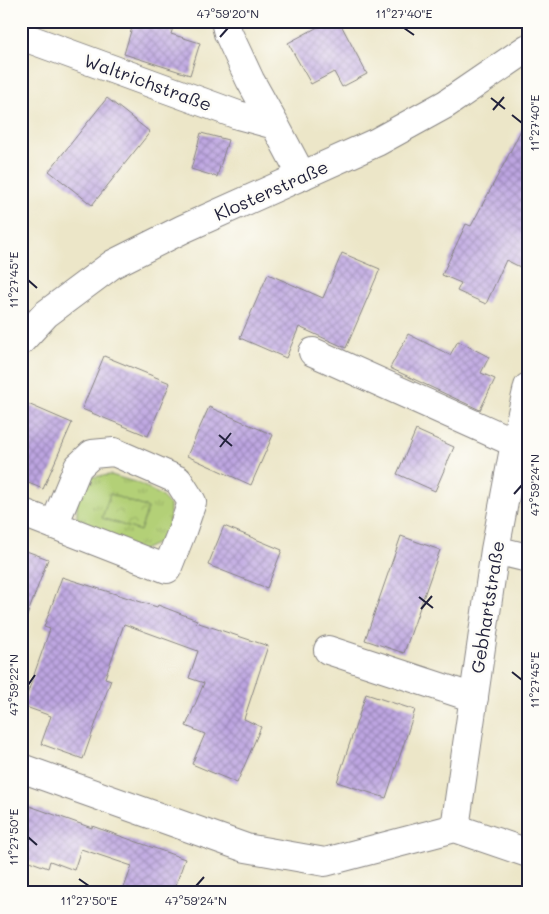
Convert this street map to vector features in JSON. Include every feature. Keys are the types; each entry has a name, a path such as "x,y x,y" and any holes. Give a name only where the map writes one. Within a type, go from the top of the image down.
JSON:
{"street":[{"path":"225,21 228,33 250,80 302,176"},
{"name":"Waltrichstraße","path":"21,39 24,37 238,115 275,125"},
{"name":"Klosterstraße","path":"21,341 46,314 113,264 183,229 377,142 446,104 528,48"},
{"path":"312,352 515,443"},
{"name":"Gebhartstraße","path":"455,828 495,550 515,443 528,387"},
{"path":"21,512 54,525 167,569 192,502 178,480 114,452 92,454 78,466 54,525"},
{"path":"495,550 528,558"},
{"path":"328,650 474,698"},
{"path":"21,768 246,848 325,862 455,828 528,853"}],"green space":[{"path":"111,475 138,483 160,495 170,505 170,525 158,543 141,551 86,530 77,519 77,496 90,477"},
{"path":"110,494 148,508 140,531 102,518"}],"building":[{"path":"134,21 175,21 171,34 200,43 190,75 124,54"},
{"path":"329,21 339,21 367,74 342,87 334,72 311,84 288,43"},
{"path":"107,98 150,132 92,205 49,171"},
{"path":"528,116 528,256 522,268 506,260 486,304 457,291 461,283 442,275 466,224 471,226"},
{"path":"201,133 228,140 217,177 191,169"},
{"path":"342,253 380,269 346,348 299,327 286,358 240,338 268,274 323,298"},
{"path":"408,334 450,355 458,341 489,357 481,373 495,379 480,410 390,368"},
{"path":"104,356 170,383 148,436 82,409"},
{"path":"21,401 72,423 43,489 21,480"},
{"path":"209,407 273,435 251,485 187,456"},
{"path":"416,430 454,447 435,491 397,474"},
{"path":"224,526 282,550 267,588 208,565"},
{"path":"401,536 440,550 404,653 365,640"},
{"path":"21,549 48,559 24,624 21,624"},
{"path":"62,577 157,607 158,605 197,620 196,622 268,646 244,719 261,727 237,783 192,764 205,734 186,726 204,683 189,678 198,651 124,624 105,678 111,680 83,759 41,744 51,716 23,706 50,629 44,627"},
{"path":"366,694 415,710 386,798 337,782"},
{"path":"21,803 185,859 173,893 122,893 132,866 81,849 74,870 50,861 48,868 21,858"}]}
